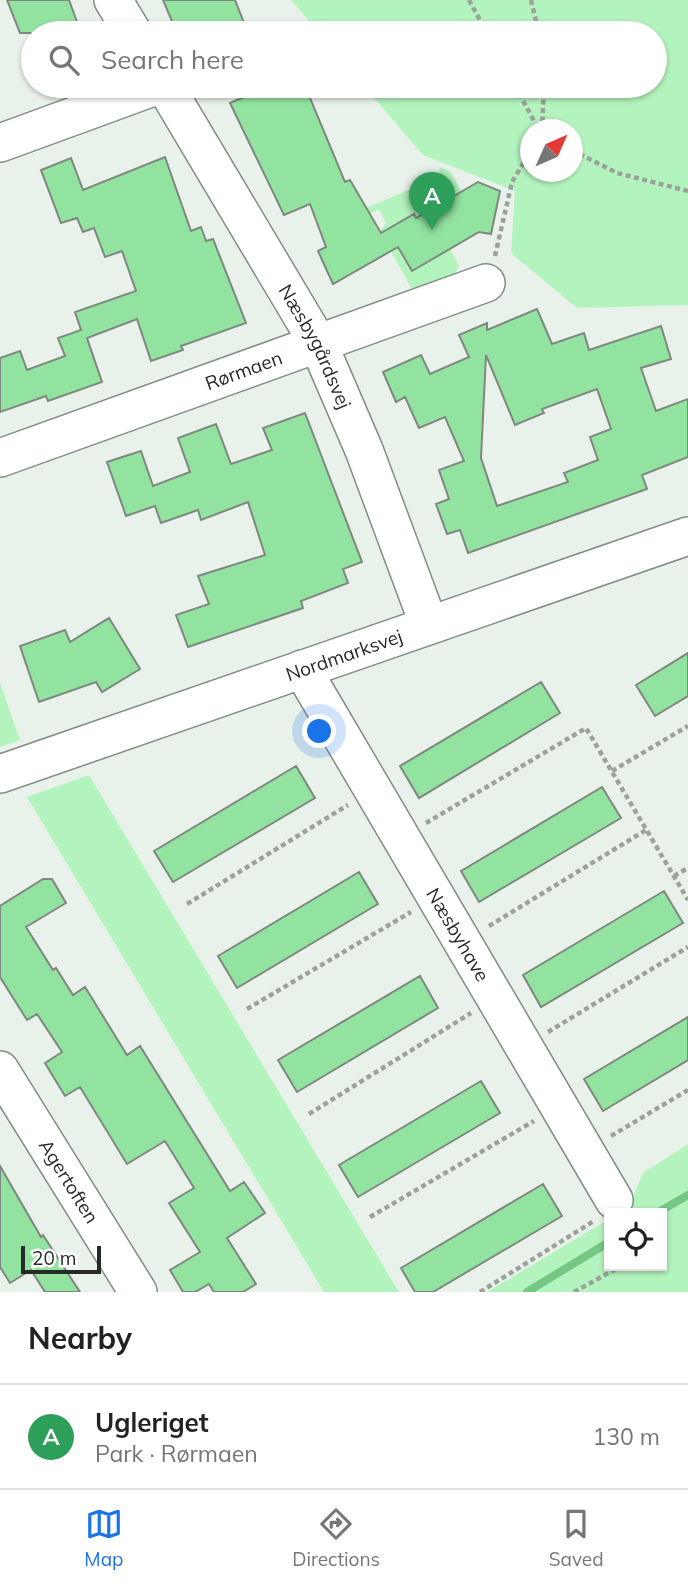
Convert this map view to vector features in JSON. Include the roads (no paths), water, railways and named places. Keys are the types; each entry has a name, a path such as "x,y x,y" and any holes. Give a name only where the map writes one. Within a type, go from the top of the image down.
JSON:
{"street":[{"path":"113,0 126,21"},
{"path":"0,143 123,98"},
{"name":"Næsbygårdsvej","path":"171,98 318,343 364,450 429,625"},
{"name":"Rørmaen","path":"0,458 318,343 491,268"},
{"name":"Nordmarksvej","path":"0,774 688,536"},
{"name":"Næsbyhave","path":"302,668 614,1200"},
{"name":"Agertoften","path":"0,1070 138,1292"}],"waterway":[{"path":"666,1208 688,1195"},
{"path":"527,1292 604,1245"}],"place":[{"name":"Ugleriget","path":"432,230"}]}
